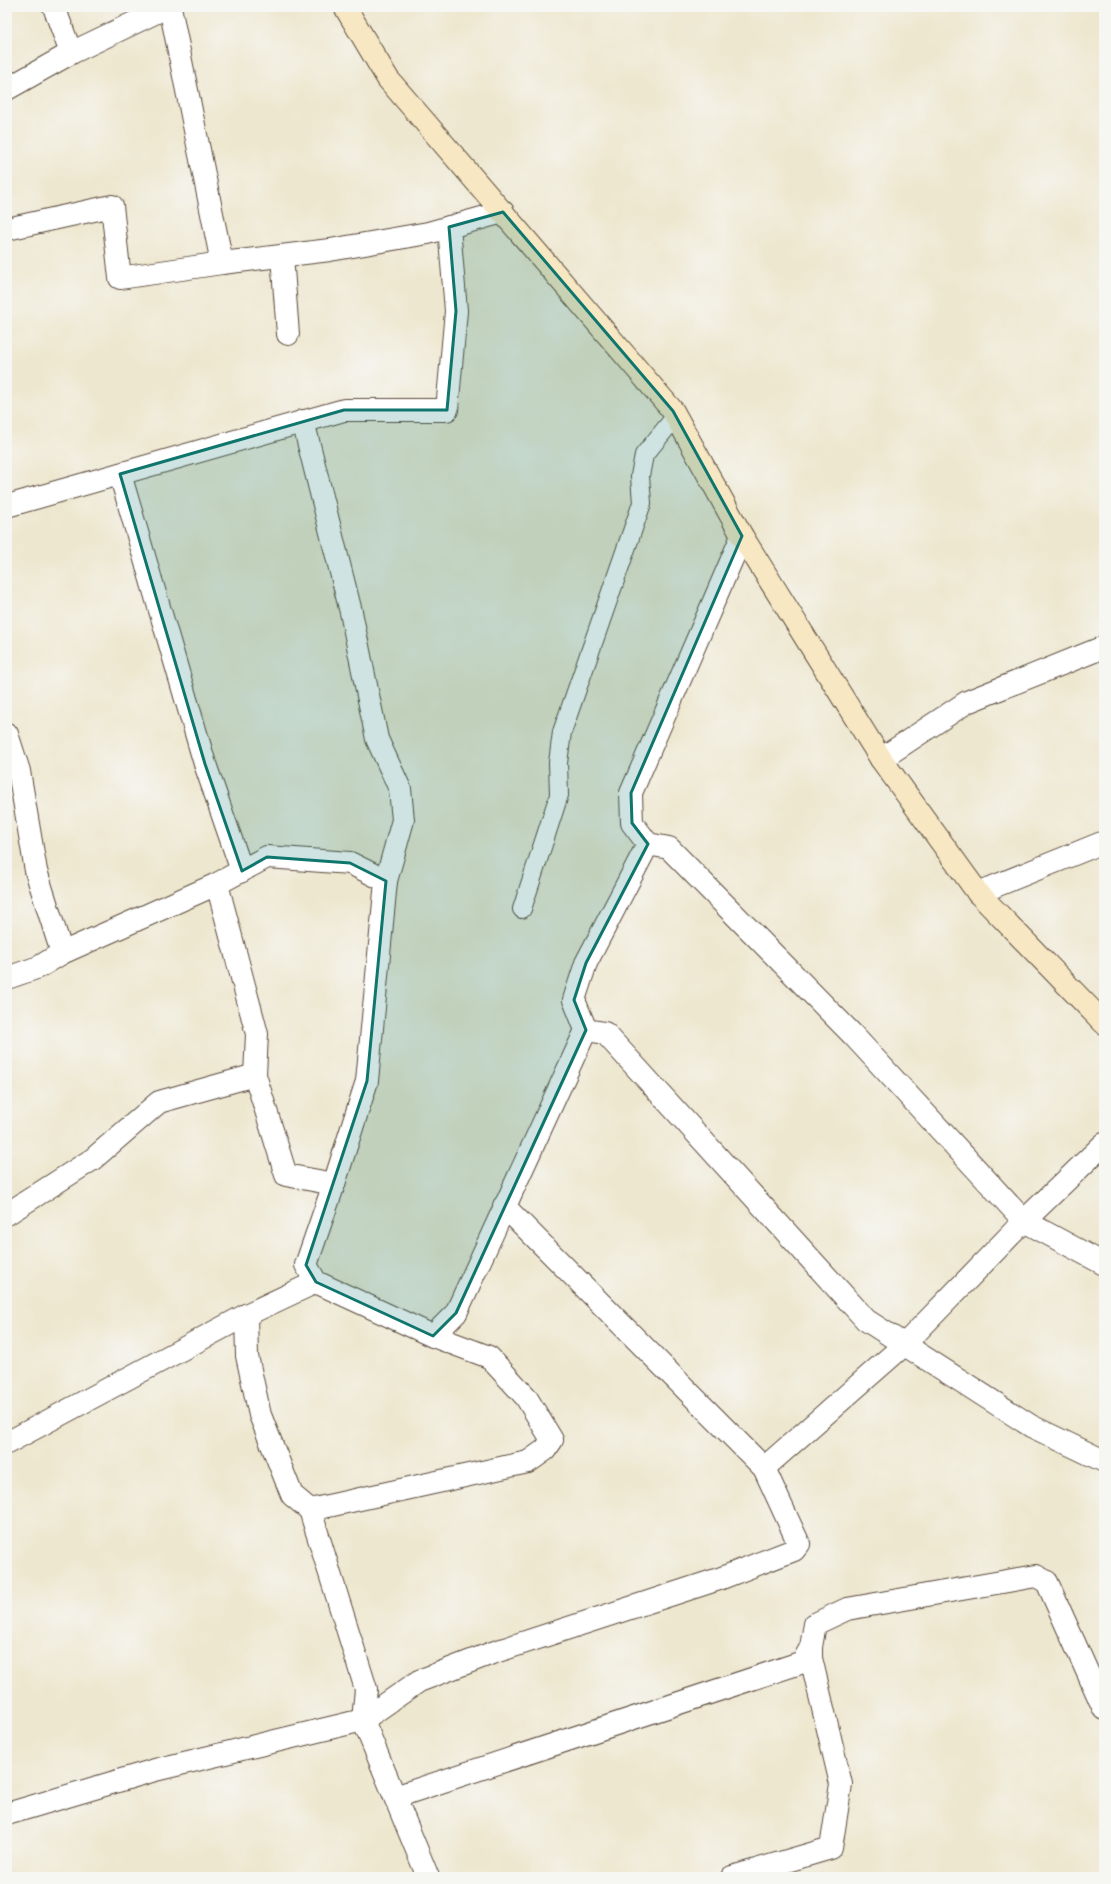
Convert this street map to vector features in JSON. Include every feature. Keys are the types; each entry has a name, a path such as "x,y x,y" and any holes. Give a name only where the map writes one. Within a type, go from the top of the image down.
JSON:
{"street":[{"path":"54,7 71,53"},
{"path":"7,89 71,53 167,7"},
{"path":"170,7 222,263"},
{"path":"344,7 388,79 673,411 742,536 881,759 978,893 1104,1023"},
{"path":"7,229 112,206 120,278 222,263 330,250 428,233 503,212"},
{"path":"7,506 344,410 447,410 456,311 449,227"},
{"path":"282,256 288,334"},
{"path":"303,421 351,612 376,739 400,789 404,820 386,881 367,1081 306,1265 316,1282 433,1336 489,1357 526,1397 552,1440 545,1450 528,1462 310,1510"},
{"path":"120,474 205,764 242,870"},
{"path":"742,536 631,793 632,823 648,844 669,848 853,1035 1024,1221 1104,1264"},
{"path":"881,759 967,702 1104,647"},
{"path":"7,734 19,771 36,871 62,953"},
{"path":"978,893 1104,842"},
{"path":"433,1336 456,1313 586,1030 574,1000 584,971 648,844"},
{"path":"7,978 39,967 62,953 217,884 267,857 350,863 386,881"},
{"path":"217,884 257,1034 255,1075 286,1176 334,1184"},
{"path":"586,1030 605,1033 866,1320 1031,1426 1104,1462"},
{"path":"7,1214 93,1159 159,1102 255,1075"},
{"path":"764,1468 904,1344 1024,1221 1104,1144"},
{"path":"7,1814 155,1770 363,1720 419,1681 426,1678 492,1653 719,1579 794,1550 799,1544 764,1468 504,1206"},
{"path":"7,1443 246,1315 316,1282"},
{"path":"246,1315 247,1356 260,1415 292,1495 310,1510 366,1689 363,1720 428,1877"},
{"path":"732,1877 830,1848 841,1784 811,1658 811,1647 815,1624 847,1609 1036,1576 1047,1582 1104,1709"},
{"path":"395,1796 803,1662 811,1647"}],"lane":[{"path":"522,909 559,794 558,763 562,732 642,503 640,476 644,455 676,416"}],"highlighted area":[{"path":"503,212 673,411 742,536 631,793 632,823 648,844 586,963 574,1000 586,1030 456,1313 433,1336 316,1282 306,1265 367,1081 386,881 350,863 267,857 242,871 205,764 120,474 344,410 447,410 456,311 449,227"}]}
